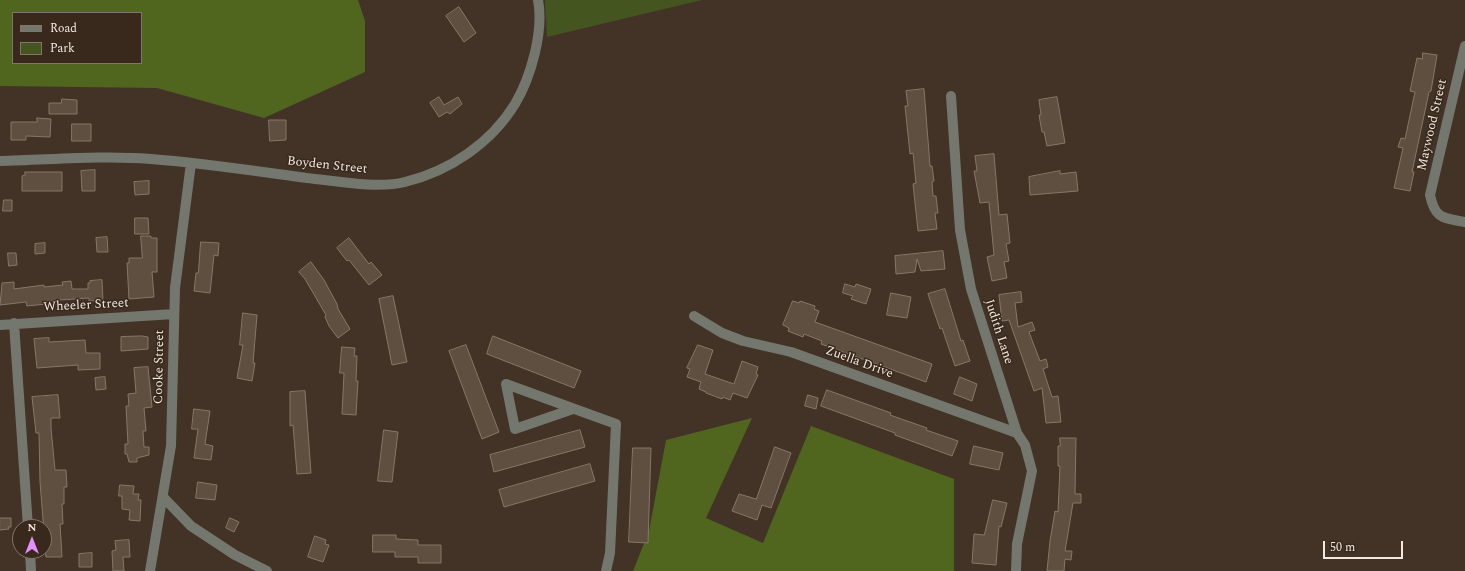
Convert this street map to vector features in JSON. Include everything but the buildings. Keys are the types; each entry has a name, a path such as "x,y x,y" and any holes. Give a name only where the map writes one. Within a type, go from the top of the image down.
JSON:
{"street":[{"name":"Boyden Street","path":"0,161 134,157 334,181 380,184 404,182 453,164 481,143 506,119 520,95 532,67 537,41 538,0"},
{"name":"Maywood Street","path":"1465,46 1430,195 1433,209 1444,218 1465,222"},
{"name":"Judith Lane","path":"951,96 960,230 971,289 1017,433 1025,445 1032,471 1017,544 1016,571"},
{"name":"Cooke Street","path":"150,571 172,433 175,288 191,163"},
{"name":"Wheeler Street","path":"0,325 174,314"},
{"name":"Zuella Drive","path":"694,316 722,333 743,341 791,352 1017,433"},
{"path":"14,323 27,519"},
{"path":"573,409 515,429 506,384 616,424 610,553 606,571"},
{"path":"163,497 191,526 235,555 267,571"},
{"path":"30,559 31,571"}],"green space":[{"path":"0,0 358,0 365,21 365,72 264,118 157,88 0,86"},
{"path":"545,0 702,0 547,37"},
{"path":"752,418 706,518 763,543 811,426 954,479 954,571 633,571 649,531 666,440"}]}
